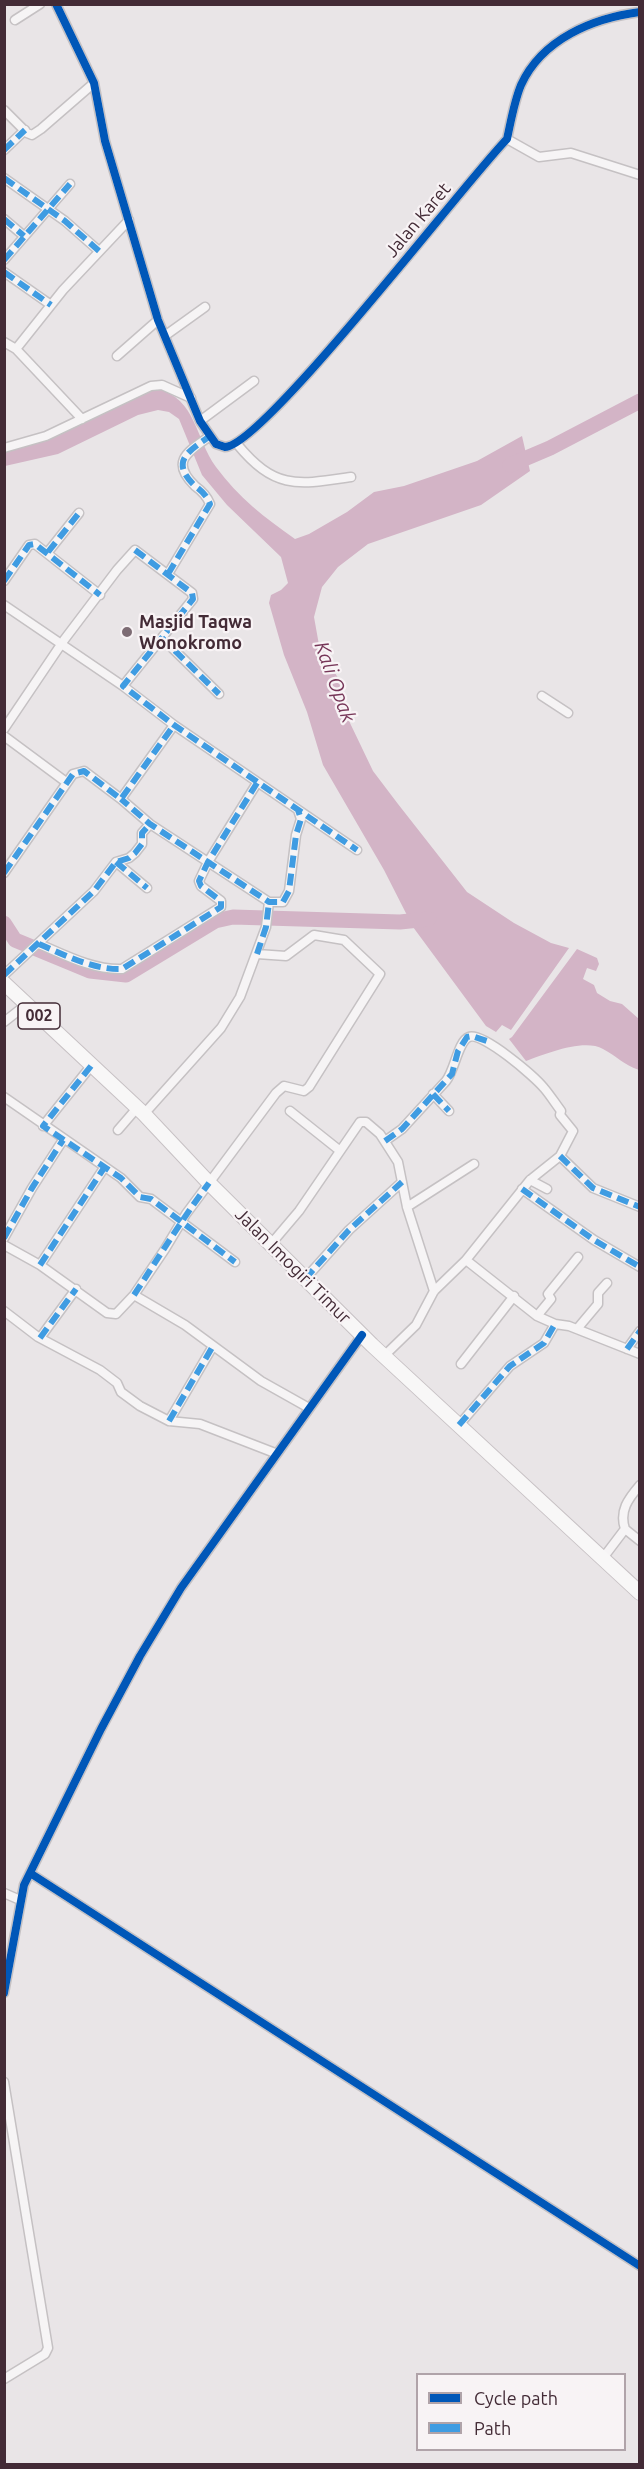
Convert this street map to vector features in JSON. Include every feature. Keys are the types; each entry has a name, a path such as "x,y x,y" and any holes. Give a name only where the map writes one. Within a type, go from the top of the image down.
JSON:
{"main road":[{"name":"Jalan Imogiri Timur","path":"4,983 141,1111 209,1183 362,1335 639,1593"}],"street":[{"path":"15,20 40,4"},
{"path":"56,4 94,83 105,141 158,320 200,421 221,447 237,444 263,471 281,479 294,483 311,483 351,477"},
{"name":"Jalan Karet","path":"237,444 292,393 507,139 520,87 526,74 546,51 597,20 639,12"},
{"path":"4,110 32,135 94,83"},
{"path":"4,150 25,130"},
{"path":"507,139 539,157 571,153 639,176"},
{"path":"4,178 48,208 99,251"},
{"path":"4,260 70,184"},
{"path":"4,219 24,236"},
{"path":"16,350 51,305 129,220"},
{"path":"4,272 51,305"},
{"path":"166,335 205,307"},
{"path":"117,356 158,320"},
{"path":"4,342 16,350 82,419"},
{"path":"200,421 254,381"},
{"path":"4,448 43,438 151,386 162,385 192,398"},
{"path":"168,574 210,504 184,472 182,461 189,452 210,436"},
{"path":"48,552 79,513"},
{"path":"4,581 29,545 35,544 100,595"},
{"path":"5,726 61,645 117,570 135,550 192,593 193,599 123,686"},
{"path":"4,605 123,686 257,783 357,850"},
{"path":"162,638 219,694"},
{"path":"542,696 568,713"},
{"path":"121,799 174,725"},
{"path":"4,736 66,782"},
{"path":"4,873 66,782 73,774 84,771 150,824 268,905 283,902 289,891 296,835 301,819 298,810"},
{"path":"37,946 111,970 122,969 135,963 221,907 221,901 199,881 208,862 257,783"},
{"path":"4,975 94,891 116,862 129,858 135,852 143,841 142,833 150,824"},
{"path":"116,862 147,888"},
{"path":"118,1130 141,1111 221,1028 240,997 257,954 266,927 268,905"},
{"path":"4,1245 40,1265 107,1313 113,1314 134,1295 181,1222 280,1089 285,1086 304,1091 307,1089 323,1067 352,1014 380,974 344,940 333,937 314,935 286,956 257,954"},
{"path":"4,1022 27,1004"},
{"path":"384,1141 402,1129 452,1074 458,1051 467,1037 472,1036 490,1042 544,1087 561,1111 560,1115 570,1125 573,1135 560,1156 530,1180 466,1260 434,1291 416,1324 384,1356"},
{"path":"43,1126 91,1066"},
{"path":"433,1094 449,1111"},
{"path":"4,1097 121,1178 140,1197 151,1199 235,1262"},
{"path":"290,1110 339,1150"},
{"path":"271,1244 298,1211 339,1150 363,1121 384,1141 399,1162 407,1207 434,1291"},
{"path":"4,1238 32,1188 63,1140"},
{"path":"560,1156 593,1188 639,1207"},
{"path":"407,1207 474,1164"},
{"path":"40,1265 104,1168"},
{"path":"530,1180 547,1189"},
{"path":"305,1279 349,1230 402,1182"},
{"path":"522,1189 594,1240 639,1267"},
{"path":"537,1316 550,1299 548,1294 578,1257"},
{"path":"466,1260 537,1316 639,1354"},
{"path":"577,1329 598,1304 598,1293 607,1283"},
{"path":"40,1338 75,1289"},
{"path":"134,1295 185,1325 261,1381 309,1408"},
{"path":"461,1364 514,1296"},
{"path":"4,1311 40,1338 100,1370 117,1383 124,1395 169,1421 200,1424 275,1454"},
{"path":"459,1425 510,1366 544,1343 555,1324"},
{"path":"627,1349 639,1331"},
{"path":"4,1994 20,1900 30,1873 101,1729 159,1622 275,1454 362,1335"},
{"path":"169,1421 213,1346"},
{"path":"639,1485 624,1509 622,1520 625,1529 639,1542"},
{"path":"603,1558 625,1529"},
{"path":"30,1873 639,2266"},
{"path":"4,1893 20,1900"},
{"path":"4,2082 48,2348 45,2354 4,2379"}],"water":[{"path":"157,388 180,401 188,411 209,456 233,488 295,539 309,534 347,512 374,492 404,486 477,461 522,436 530,471 481,505 368,544 338,567 322,587 314,617 319,645 338,678 350,723 373,771 398,804 467,892 514,923 551,943 569,948 511,1030 502,1025 496,1032 486,1026 413,927 384,870 323,765 307,712 284,655 269,603 271,595 288,583 281,557 227,505 202,475 179,419 169,412 158,410 138,415 58,454 5,466 4,446 49,439 111,407"},
{"path":"577,949 597,958 599,964 596,971 587,968 583,979 594,985 597,993 610,1001 622,1004 639,1019 639,1070 603,1049 586,1045 564,1048 526,1061 509,1039"}],"waterway":[{"name":"Kali Opak","path":"510,465 550,448 640,401"},
{"path":"4,923 15,940 90,971 126,975 215,921 233,917 400,922 429,919"}],"marked path":[{"path":"4,150 25,130"},
{"path":"4,178 65,221 99,251"},
{"path":"4,260 70,184"},
{"path":"4,219 24,236"},
{"path":"4,272 51,305"},
{"path":"168,574 210,504 183,470 185,457 210,436"},
{"path":"48,552 79,513"},
{"path":"4,581 29,545 35,544 100,595"},
{"path":"135,550 192,593 193,599 123,686 174,725 357,850"},
{"path":"162,638 219,694"},
{"path":"4,873 73,774 84,771 121,799 174,725"},
{"path":"257,783 208,862 269,902 283,902 289,891 296,835 301,819 298,810"},
{"path":"39,944 90,964 122,969 221,907 221,901 201,886 199,881 208,862 150,824 121,799"},
{"path":"4,975 94,891 116,862 129,858 135,853 142,844 142,833 150,824"},
{"path":"116,862 147,888"},
{"path":"257,954 266,927 269,902"},
{"path":"385,1141 402,1129 452,1074 458,1051 467,1037 472,1036 490,1042"},
{"path":"91,1066 43,1126 121,1178 140,1197 151,1199 235,1262"},
{"path":"433,1094 449,1111"},
{"path":"4,1238 32,1188 63,1140"},
{"path":"560,1156 593,1188 640,1207"},
{"path":"40,1265 104,1168"},
{"path":"305,1279 349,1230 402,1182"},
{"path":"134,1295 209,1183"},
{"path":"522,1189 594,1240 640,1267"},
{"path":"40,1338 76,1289"},
{"path":"459,1425 510,1366 544,1343 555,1324"},
{"path":"627,1349 640,1331"},
{"path":"169,1421 213,1346"}],"cycle path":[{"path":"56,4 94,83 105,141 158,320 200,421 216,444 225,447 246,435 320,360 507,139 521,85 530,69 542,55 555,43 587,26 605,19 640,12"},
{"path":"4,1993 24,1885 101,1729 140,1656 181,1588 362,1335"},
{"path":"30,1873 640,2266"}],"place":[{"name":"Masjid Taqwa Wonokromo","path":"127,632"}]}
